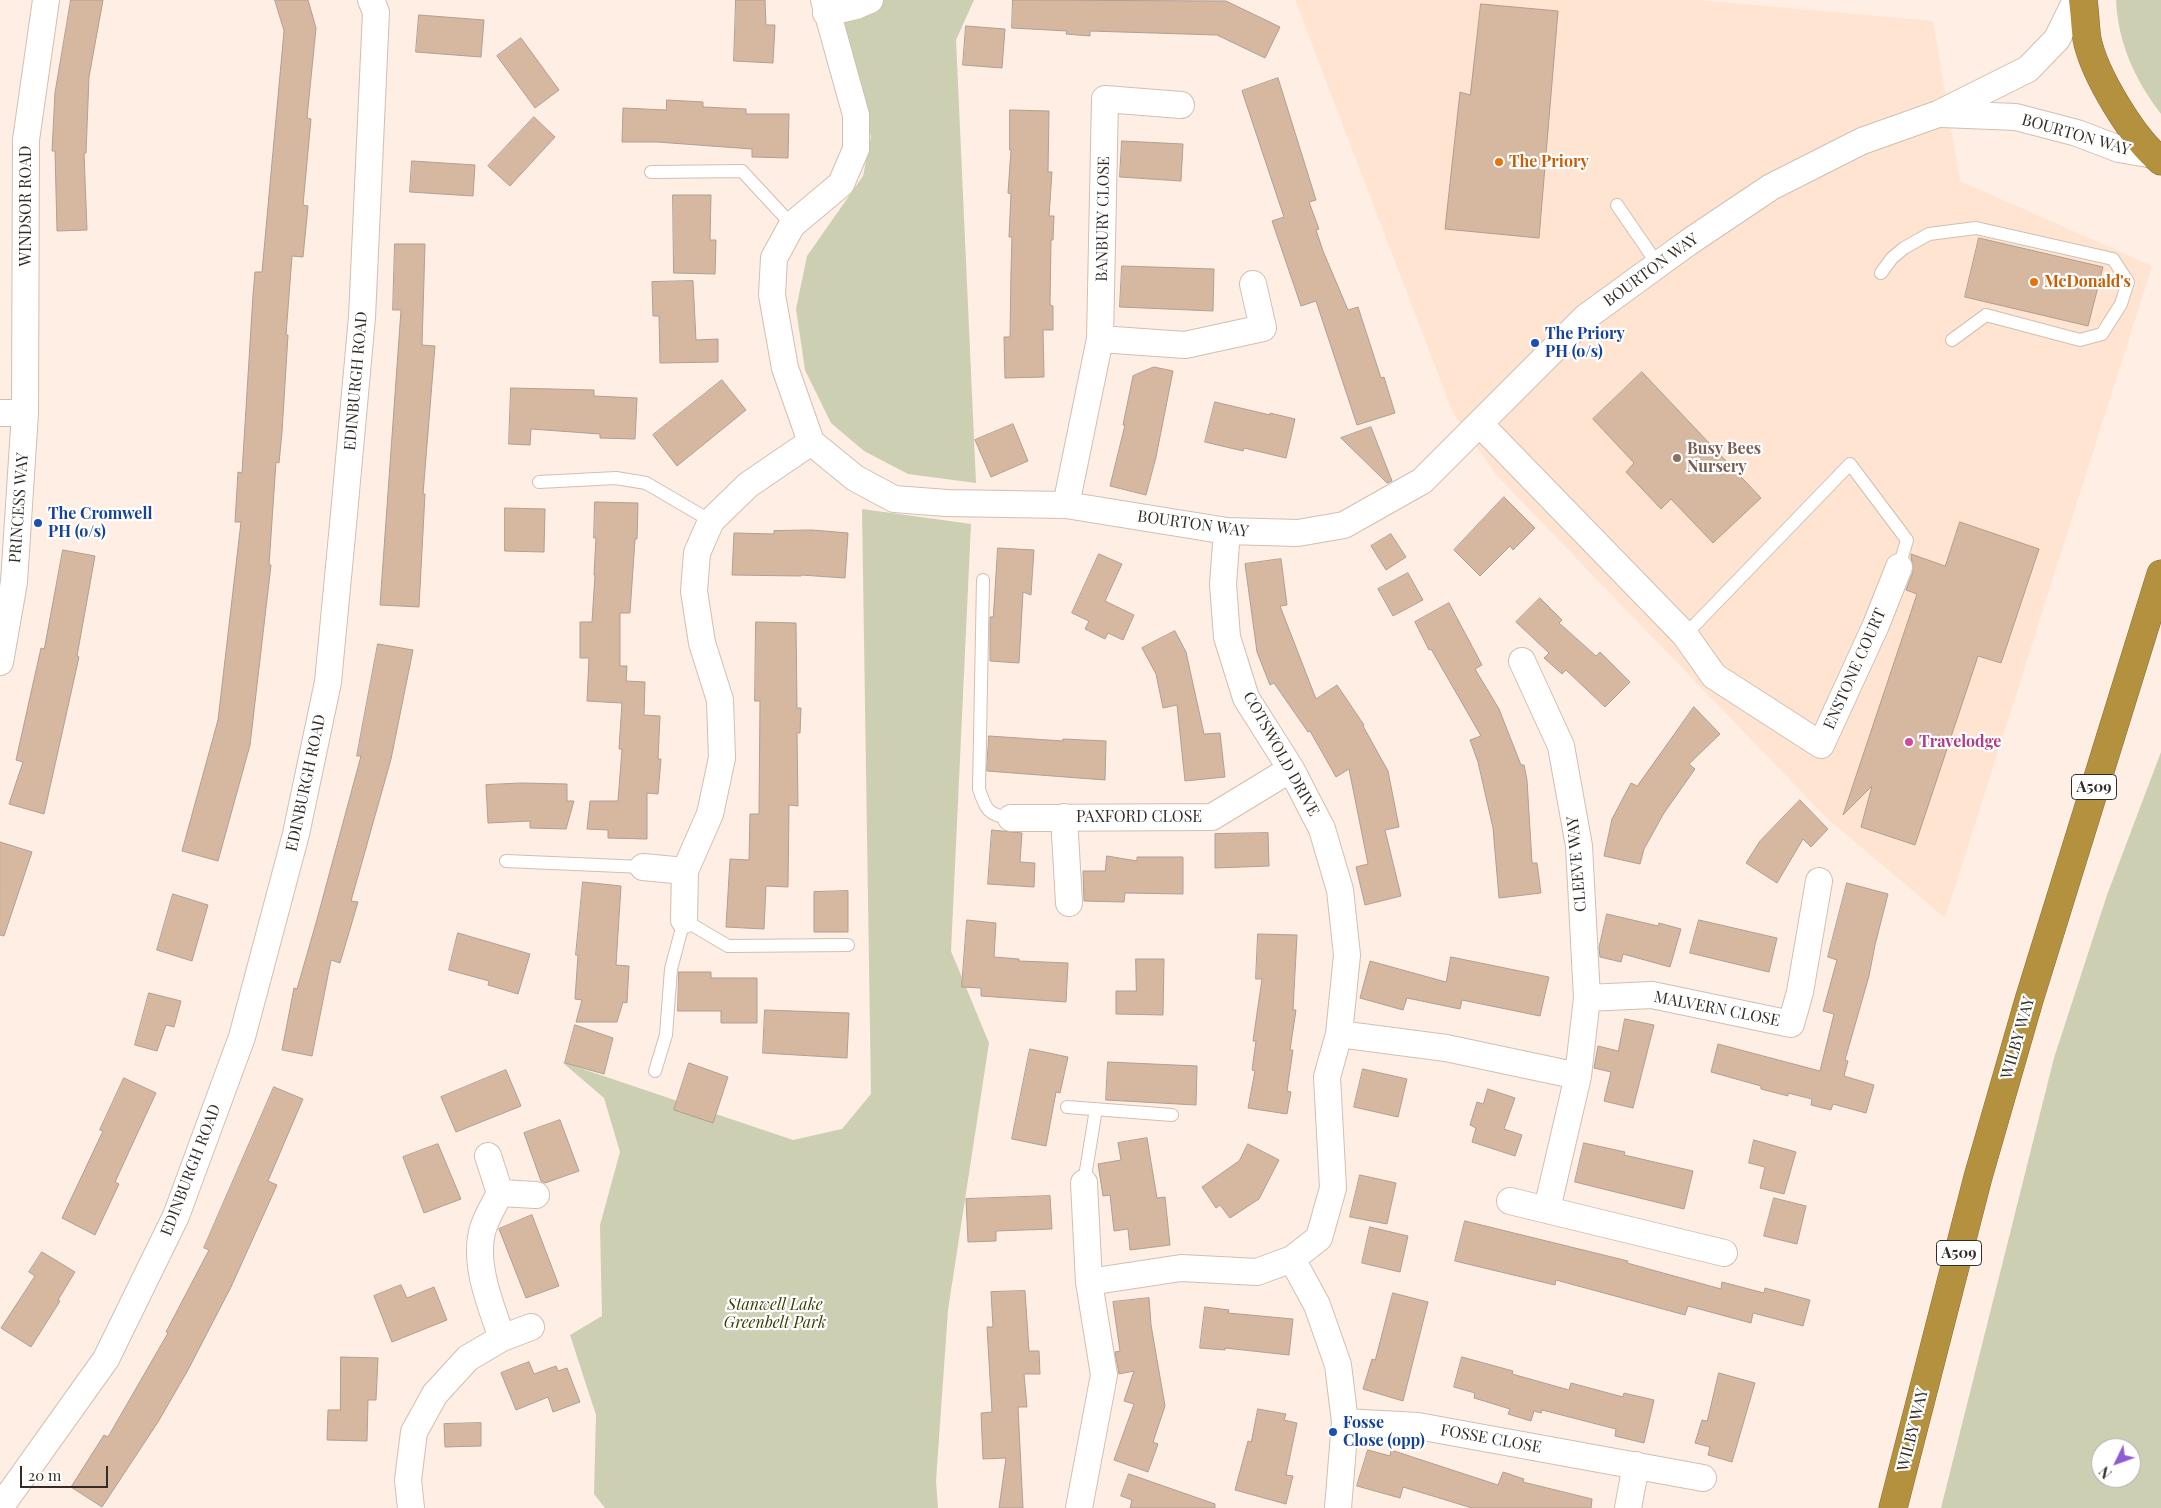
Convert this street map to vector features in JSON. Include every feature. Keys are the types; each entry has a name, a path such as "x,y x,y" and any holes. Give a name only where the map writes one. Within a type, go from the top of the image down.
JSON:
{"highway":[{"path":"2083,0 2088,40 2105,87 2134,130 2157,158"},
{"name":"WILBY WAY","path":"1893,1508 1978,1177 2029,1000 2161,574"}],"street":[{"name":"WINDSOR ROAD","path":"12,413 26,140 46,0"},
{"name":"EDINBURGH ROAD","path":"6,1503 106,1359 176,1216 242,1036 296,834 328,682 362,317 376,12 371,0"},
{"path":"684,920 685,871 710,814 722,758 720,700 702,642 694,591 697,553 712,521 748,485 811,442 785,368 772,295 774,258 792,224 841,184 856,149 856,115 825,7 856,6 870,0"},
{"name":"BOURTON WAY","path":"811,442 855,478 894,499 1066,505 1227,531 1298,533 1344,525 1422,481 1586,317 1658,265 1771,187 1810,166 1862,141 1938,114 2028,69 2056,39 2076,0"},
{"name":"BANBURY CLOSE","path":"1066,505 1100,339 1105,99 1181,105"},
{"name":"BOURTON WAY","path":"1938,114 2016,117 2077,133 2119,149 2157,158"},
{"path":"1100,339 1185,346 1263,328 1253,284"},
{"name":"PRINCESS WAY","path":"0,662 14,582 12,413"},
{"name":"ENSTONE COURT","path":"1480,424 1685,635 1714,676 1821,745 1876,625 1898,567"},
{"name":"COTSWOLD DRIVE","path":"1089,1282 1181,1268 1257,1272 1292,1259 1319,1238 1333,1188 1327,1077 1339,1034 1347,955 1340,890 1322,829 1291,769 1246,698 1227,637 1223,584 1227,531"},
{"name":"CLEEVE WAY","path":"1522,662 1561,746 1579,846 1587,998 1578,1076 1547,1209"},
{"name":"PAXFORD CLOSE","path":"1010,818 1212,817 1291,769"},
{"name":"PAXFORD CLOSE","path":"1064,817 1070,903"},
{"path":"643,868 685,871"},
{"name":"MALVERN CLOSE","path":"1587,998 1652,995 1791,1024 1800,992 1819,881"},
{"path":"1339,1034 1446,1048 1578,1076"},
{"path":"488,1156 500,1192 482,1232 481,1268 502,1338"},
{"path":"1079,1508 1104,1375 1089,1282 1084,1183"},
{"path":"500,1192 536,1195"},
{"path":"1510,1201 1724,1253"},
{"path":"1292,1259 1318,1305 1338,1365 1345,1422 1338,1508"},
{"path":"411,1508 408,1480 414,1432 435,1394 468,1358 502,1338 531,1327"},
{"name":"FOSSE CLOSE","path":"1345,1422 1418,1426 1703,1478"},
{"path":"1628,1508 1636,1465"}],"lane":[{"path":"651,172 742,171 792,224"},
{"path":"1616,205 1658,265"},
{"path":"1881,273 1892,258 1904,248 1929,234 1976,228 2113,259 2128,282 2122,304 2102,334 2080,340 1986,315 1952,340"},
{"path":"1685,635 1850,464 1907,540 1898,567"},
{"path":"539,482 616,478 646,483 712,521"},
{"path":"984,580 979,789 986,809 999,817 1010,818"},
{"path":"506,862 643,868"},
{"path":"654,1070 666,1035 671,969 684,920 728,946 848,945"},
{"path":"1067,1106 1172,1115"},
{"path":"1084,1183 1096,1109"}],"shaded area":[{"path":"1295,0 1697,0 1933,21 1960,181 2152,266 1945,918 1827,818 1497,476 1453,413"}],"green space":[{"path":"839,0 974,0 956,40 976,483 908,474 864,451 831,423 805,370 796,309 807,256 863,176 871,137"},
{"path":"2116,0 2161,0 2161,114 2143,88 2124,46 2117,16"},
{"name":"Stanwell Lake Greenbelt Park","path":"862,509 971,524 951,951 989,1043 948,1310 936,1481 938,1508 605,1508 594,1494 596,1415 570,1335 602,1316 600,1225 620,1152 604,1098 562,1062 793,1140 842,1129 871,1094"},
{"path":"2161,752 2161,1508 1941,1508 2054,1058 2107,895"}],"building":[{"path":"71,0 103,0 89,77 86,153 84,153 87,230 57,231 55,151 52,151 55,93"},
{"path":"275,0 308,0 316,28 307,118 311,119 303,205 308,206 303,257 292,256 286,335 288,335 282,432 279,463 276,462 269,565 271,565 250,745 218,861 182,851 218,720 241,522 235,522 238,472 242,473 255,272 262,272 284,31"},
{"path":"736,0 765,0 766,25 775,25 773,63 734,61"},
{"path":"1013,0 1226,1 1280,27 1265,58 1217,35 1090,31 1090,36 1066,34 1067,31 1012,28"},
{"name":"The Priory","path":"1481,4 1558,11 1539,238 1445,229 1460,92 1470,95"},
{"path":"419,15 484,20 481,57 416,52"},
{"path":"966,26 1005,29 1002,68 963,65"},
{"path":"521,38 559,90 535,108 497,56"},
{"path":"1278,78 1316,200 1309,202 1319,229 1316,230 1323,251 1348,310 1358,307 1381,378 1384,377 1395,413 1357,425 1316,301 1301,306 1272,221 1284,217 1242,91"},
{"path":"667,100 703,102 703,107 746,109 746,114 789,114 788,158 752,157 752,149 657,142 622,142 623,108 666,110"},
{"path":"1010,110 1049,111 1048,172 1052,172 1049,216 1054,216 1053,240 1051,240 1050,305 1053,306 1053,330 1043,330 1044,377 1005,378 1004,337 1010,337 1012,237 1009,237 1011,194 1008,193 1011,150"},
{"path":"534,117 555,137 510,186 488,166"},
{"path":"1122,141 1183,144 1181,181 1120,177"},
{"path":"412,161 475,165 473,196 410,192"},
{"path":"673,195 711,195 710,240 716,240 715,274 674,273"},
{"name":"McDonald's","path":"1979,238 2103,267 2088,326 1965,297"},
{"path":"395,244 425,244 422,345 435,346 423,494 425,494 419,607 380,605 401,310 393,310"},
{"path":"1122,266 1214,269 1213,311 1120,307"},
{"path":"693,281 696,340 718,339 718,362 660,363 659,316 653,316 652,282"},
{"path":"1154,367 1173,371 1156,457 1146,495 1110,486 1125,425 1123,425 1133,376"},
{"name":"Busy Bees Nursery","path":"1642,372 1761,498 1713,543 1671,499 1661,509 1626,472 1634,463 1593,419"},
{"path":"722,380 746,410 677,466 653,435"},
{"path":"511,388 594,390 594,396 637,398 635,439 600,438 600,434 531,429 530,445 509,444"},
{"path":"1215,402 1295,419 1286,458 1244,448 1243,451 1205,442"},
{"path":"1013,424 1028,461 991,477 975,440"},
{"path":"1371,427 1392,481 1387,483 1341,438"},
{"path":"1504,497 1535,528 1513,550 1510,546 1480,576 1454,550"},
{"path":"595,502 638,503 637,539 635,539 630,613 620,613 620,666 627,666 626,681 645,682 644,715 660,716 658,759 661,759 658,794 647,793 647,839 608,838 608,830 587,829 590,801 618,801 622,749 619,749 622,703 587,701 589,658 580,658 580,622 592,622 596,538 594,538"},
{"path":"505,508 545,509 544,552 505,551"},
{"name":"Travelodge","path":"1960,522 2039,549 2001,663 1978,656 1915,845 1861,827 1872,786 1843,815 1917,594 1906,590 1913,572 1911,554 1945,566"},
{"path":"812,530 848,533 845,578 801,575 732,575 734,533 774,534 774,531"},
{"path":"1391,534 1406,557 1386,570 1371,546"},
{"path":"998,548 1034,550 1031,595 1023,592 1019,663 990,661 990,617 993,617"},
{"path":"63,550 95,556 77,656 79,657 44,814 9,804 23,762 16,760 41,648 44,649"},
{"path":"1099,554 1122,564 1105,601 1134,615 1123,640 1108,633 1105,639 1085,629 1089,621 1072,613"},
{"path":"1281,559 1287,605 1280,606 1316,699 1337,685 1364,725 1388,771 1399,827 1385,830 1401,896 1365,905 1356,867 1368,864 1349,769 1336,777 1310,731 1308,732 1274,683 1270,685 1257,652 1245,564"},
{"path":"1408,573 1423,600 1393,616 1378,589"},
{"path":"1540,598 1562,620 1559,623 1596,656 1600,652 1630,682 1605,707 1566,670 1562,674 1544,658 1549,653 1516,622"},
{"path":"1449,603 1482,665 1475,669 1499,709 1521,765 1524,765 1527,780 1532,863 1537,863 1541,893 1499,898 1493,828 1478,762 1470,740 1481,736 1431,649 1429,650 1415,622"},
{"path":"756,622 796,623 797,708 801,708 800,733 797,733 798,806 789,805 788,887 766,886 764,929 726,927 730,859 749,860 750,814 759,814 760,701 755,701"},
{"path":"1175,631 1186,652 1204,734 1220,733 1225,777 1185,781 1177,705 1163,708 1156,674 1142,648"},
{"path":"378,644 413,650 391,759 351,901 358,902 340,963 331,960 312,1056 282,1050 294,988 297,989 361,756 357,756"},
{"path":"1694,707 1720,734 1689,764 1695,769 1664,813 1644,849 1640,864 1604,856 1612,819 1631,783 1637,786"},
{"path":"989,736 1063,741 1063,739 1106,741 1105,780 987,771"},
{"path":"521,783 567,784 567,801 574,801 566,829 530,828 530,821 488,823 486,785"},
{"path":"1800,800 1828,829 1811,847 1803,839 1777,883 1746,863 1760,841"},
{"path":"992,830 1022,833 1020,862 1035,863 1034,887 988,884"},
{"path":"1268,833 1269,866 1215,868 1215,834"},
{"path":"0,842 32,852 4,936 0,935"},
{"path":"1107,856 1137,861 1137,857 1183,857 1183,894 1125,893 1124,902 1084,901 1083,871 1105,871"},
{"path":"583,882 621,886 616,965 629,966 627,1003 623,1002 617,1022 576,1022 582,1000 575,999 578,955 576,955"},
{"path":"1847,883 1888,894 1869,976 1845,1060 1848,1061 1844,1076 1874,1085 1866,1113 1833,1104 1831,1110 1811,1105 1812,1099 1788,1093 1788,1096 1761,1089 1761,1086 1711,1072 1718,1044 1820,1071 1834,1014 1823,1011 1837,960 1828,957"},
{"path":"848,891 848,932 814,932 814,892"},
{"path":"173,894 208,905 192,961 157,950"},
{"path":"1607,914 1658,926 1659,923 1681,929 1670,967 1623,954 1621,962 1600,957 1599,948"},
{"path":"967,920 996,923 994,957 1019,959 1019,961 1068,963 1066,1002 981,996 981,988 962,987"},
{"path":"1699,920 1777,938 1769,972 1690,953"},
{"path":"458,933 530,954 518,994 488,985 489,981 449,970"},
{"path":"1258,934 1297,935 1293,1010 1296,1010 1290,1050 1293,1050 1287,1091 1291,1092 1287,1114 1248,1108 1255,1071 1252,1070 1256,1041 1253,1041 1262,979 1256,979"},
{"path":"1451,957 1549,977 1540,1016 1462,1000 1460,1009 1407,998 1403,1010 1360,998 1370,961 1446,982"},
{"path":"1136,959 1164,959 1163,1015 1116,1014 1116,991 1136,991"},
{"path":"679,972 711,972 711,978 757,978 757,1023 721,1023 721,1011 678,1011"},
{"path":"149,993 181,1001 174,1027 166,1025 157,1051 135,1045"},
{"path":"765,1010 849,1013 847,1058 763,1053"},
{"path":"1625,1019 1654,1025 1633,1108 1604,1101 1611,1072 1594,1068 1598,1046 1618,1051"},
{"path":"575,1025 613,1038 604,1074 565,1063"},
{"path":"1030,1049 1068,1057 1060,1093 1056,1092 1046,1146 1012,1139"},
{"path":"1108,1062 1197,1066 1196,1105 1106,1100"},
{"path":"689,1063 728,1077 713,1123 674,1110"},
{"path":"1363,1069 1407,1079 1398,1117 1354,1107"},
{"path":"506,1070 521,1106 456,1132 441,1097"},
{"path":"124,1078 156,1093 115,1182 119,1184 95,1235 62,1218 103,1131 100,1130"},
{"path":"274,1087 303,1099 268,1181 277,1185 231,1287 188,1370 158,1422 102,1507 71,1487 104,1435 108,1437 168,1333 166,1332 209,1250 204,1248"},
{"path":"1488,1089 1515,1098 1504,1129 1522,1135 1515,1156 1472,1142 1476,1128 1470,1125 1477,1102 1483,1104"},
{"path":"560,1120 579,1171 545,1183 541,1181 524,1133"},
{"path":"1147,1138 1157,1198 1165,1197 1170,1245 1130,1250 1128,1229 1114,1231 1110,1195 1103,1196 1098,1164 1121,1160 1118,1143"},
{"path":"1754,1140 1796,1152 1784,1194 1760,1188 1765,1167 1749,1163"},
{"path":"1584,1143 1625,1152 1624,1155 1693,1171 1684,1209 1575,1182"},
{"path":"438,1144 461,1199 424,1213 403,1157"},
{"path":"1248,1144 1279,1160 1259,1199 1230,1218 1220,1205 1216,1208 1202,1187 1239,1161"},
{"path":"1360,1175 1396,1183 1387,1224 1350,1217"},
{"path":"1050,1196 1052,1229 996,1231 996,1241 968,1242 966,1199"},
{"path":"1774,1198 1806,1206 1797,1244 1764,1236"},
{"path":"532,1215 559,1286 526,1298 499,1229"},
{"path":"1465,1221 1628,1261 1627,1263 1721,1289 1722,1282 1764,1293 1765,1288 1810,1300 1803,1326 1753,1313 1751,1323 1688,1306 1685,1315 1556,1280 1555,1285 1455,1261"},
{"path":"1370,1227 1408,1236 1400,1272 1362,1263"},
{"path":"42,1252 75,1272 58,1300 60,1301 31,1347 1,1328 35,1276 29,1272"},
{"path":"401,1285 407,1298 434,1287 447,1320 392,1342 374,1296"},
{"path":"1025,1291 1029,1351 1039,1351 1040,1374 1024,1374 1027,1407 1018,1407 1023,1508 999,1508 1006,1458 983,1459 981,1413 992,1412 987,1327 993,1327 991,1292"},
{"path":"1393,1293 1428,1302 1403,1401 1363,1389 1372,1359 1375,1360"},
{"path":"1149,1298 1151,1325 1165,1406 1153,1442 1158,1444 1148,1472 1114,1460 1134,1404 1124,1401 1134,1371 1119,1374 1115,1352 1120,1351 1113,1302"},
{"path":"1205,1307 1229,1310 1228,1313 1293,1319 1289,1355 1225,1348 1225,1350 1200,1348"},
{"path":"341,1357 378,1358 376,1400 368,1400 367,1441 327,1440 328,1410 340,1410"},
{"path":"1462,1357 1513,1371 1512,1374 1569,1390 1571,1383 1623,1397 1624,1393 1654,1400 1644,1443 1615,1436 1616,1429 1542,1410 1541,1413 1534,1411 1531,1421 1508,1414 1510,1409 1474,1398 1475,1393 1454,1387"},
{"path":"529,1362 534,1374 556,1366 558,1371 567,1368 580,1402 553,1412 548,1397 516,1410 501,1373"},
{"path":"1719,1373 1755,1383 1732,1462 1708,1455 1710,1447 1695,1443 1702,1420 1707,1421"},
{"path":"1258,1409 1286,1414 1284,1420 1297,1423 1286,1475 1293,1476 1286,1504 1235,1490 1248,1441 1251,1442"},
{"path":"481,1423 481,1446 445,1447 444,1424"},
{"path":"1368,1450 1390,1456 1391,1450 1498,1485 1503,1472 1524,1479 1523,1482 1592,1499 1591,1508 1472,1508 1403,1487 1400,1498 1357,1486"},
{"path":"1129,1474 1215,1504 1215,1508 1130,1508 1132,1500 1121,1496"}],"place":[{"name":"The Priory","path":"1499,162"},
{"name":"McDonald's","path":"2034,282"},
{"name":"The Priory PH (o/s)","path":"1535,343"},
{"name":"Busy Bees Nursery","path":"1677,458"},
{"name":"The Cromwell PH (o/s)","path":"38,523"},
{"name":"Travelodge","path":"1909,742"},
{"name":"Fosse Close (opp)","path":"1333,1432"}]}
